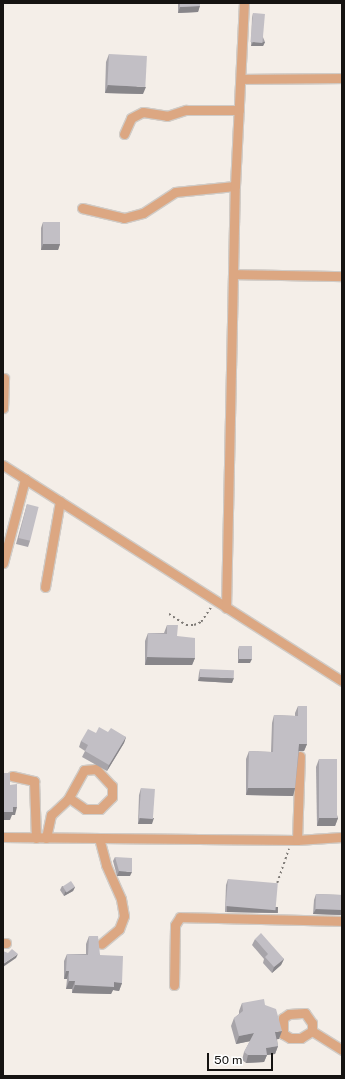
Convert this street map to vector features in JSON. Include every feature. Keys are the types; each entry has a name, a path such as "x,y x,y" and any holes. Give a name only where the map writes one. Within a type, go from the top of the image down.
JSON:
{"street":[{"path":"226,608 235,186 244,3"},
{"path":"241,78 342,78"},
{"path":"124,134 131,118 143,112 166,116 186,110 238,110"},
{"path":"82,208 124,218 143,213 175,192 235,186"},
{"path":"234,274 342,276"},
{"path":"3,408 4,378"},
{"path":"3,465 342,681"},
{"path":"3,563 25,479"},
{"path":"45,588 60,501"},
{"path":"295,840 300,756"},
{"path":"46,838 51,815 69,798 84,770 96,769 112,786 109,802 95,810 85,810 69,798"},
{"path":"12,776 34,781 36,838"},
{"path":"3,837 295,840 342,837"},
{"path":"99,838 106,865 121,899 124,916 119,929 101,944"},
{"path":"174,985 175,925 180,917 342,921"},
{"path":"312,1031 342,1050"}],"path":[{"path":"169,614 186,625 197,624 215,599"},
{"path":"278,888 278,875 295,840"}],"building":[{"path":"180,3 200,3 200,6 180,7"},
{"path":"253,13 265,14 262,43 250,42"},
{"path":"109,54 147,56 145,87 107,85"},
{"path":"43,222 60,222 60,244 43,244"},
{"path":"27,504 39,507 30,541 19,538"},
{"path":"167,625 178,625 177,636 195,638 195,658 147,657 148,633 167,634"},
{"path":"239,646 252,646 252,659 239,659"},
{"path":"200,669 234,670 234,678 200,677"},
{"path":"298,706 307,706 307,744 299,744 295,788 248,788 249,751 273,752 274,715 298,716"},
{"path":"99,727 108,732 111,728 126,737 109,765 85,751 88,745 81,741 88,729 96,733"},
{"path":"319,759 337,759 337,818 319,818"},
{"path":"3,773 10,773 10,785 17,784 17,807 13,807 13,812 3,812"},
{"path":"141,788 155,789 153,819 139,818"},
{"path":"115,857 132,858 132,872 119,871"},
{"path":"228,879 278,883 275,910 226,906"},
{"path":"71,881 75,887 67,892 63,887"},
{"path":"316,894 342,895 341,910 315,909"},
{"path":"261,933 284,959 274,967 265,957 268,954 255,939"},
{"path":"89,936 98,936 100,955 123,956 122,983 114,982 114,987 75,985 75,981 69,981 69,971 66,971 67,954 88,955"},
{"path":"12,949 18,954 3,964 3,951 8,953"},
{"path":"264,999 265,1005 276,1009 282,1031 275,1032 278,1046 266,1048 267,1055 248,1055 244,1052 254,1033 239,1036 234,1018 243,1011 242,1003"}]}
